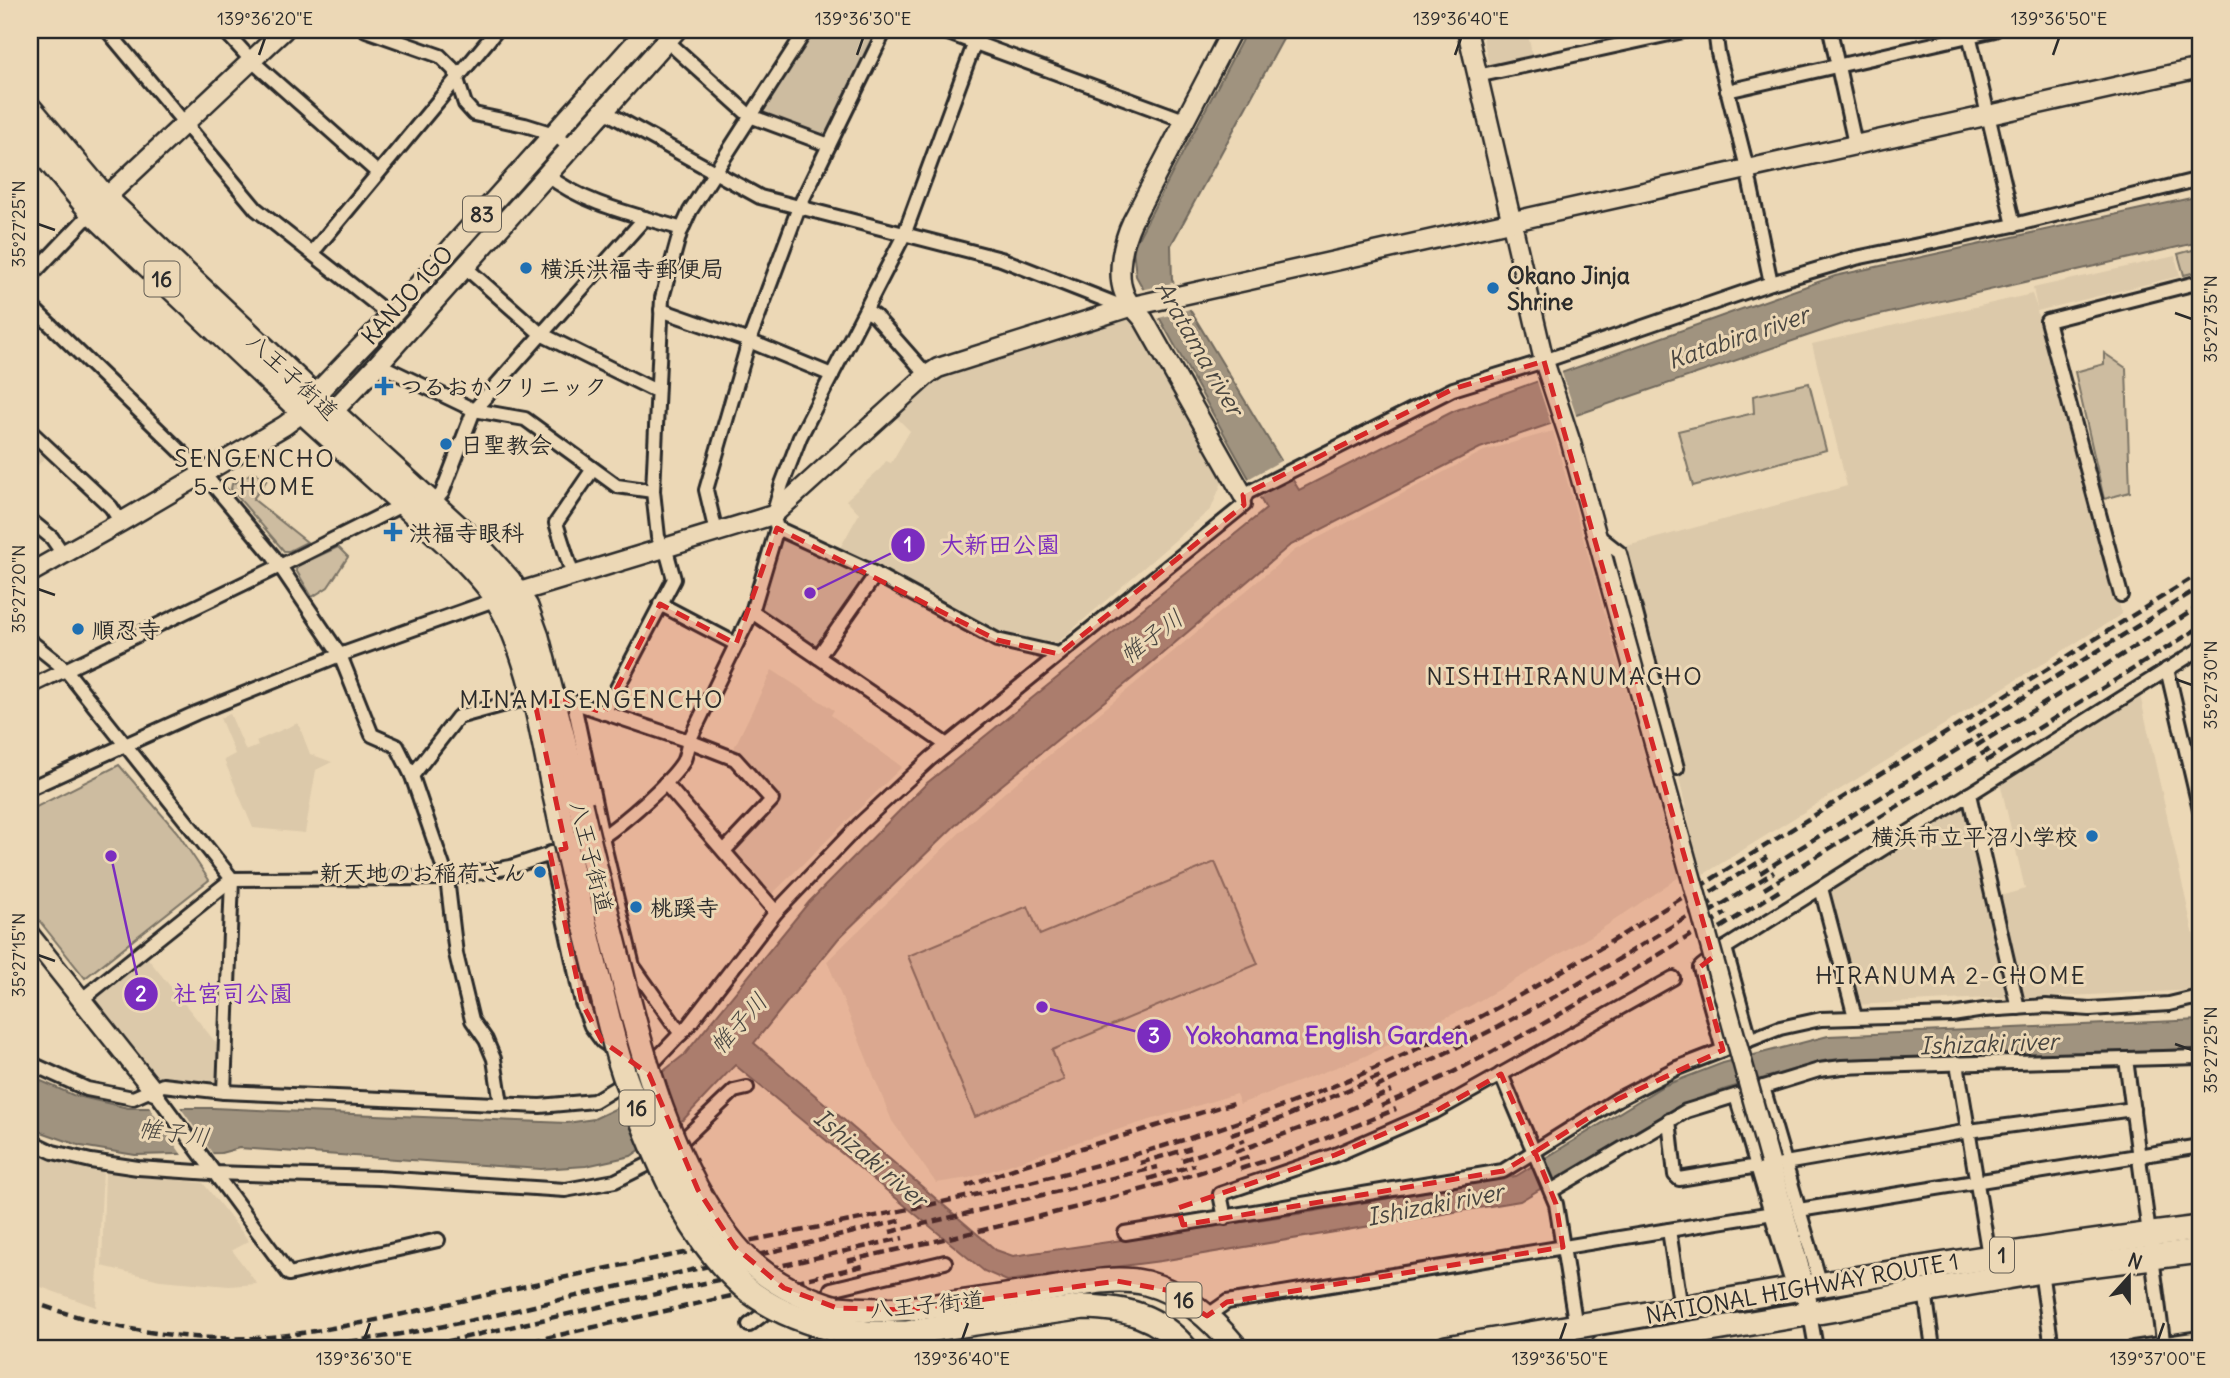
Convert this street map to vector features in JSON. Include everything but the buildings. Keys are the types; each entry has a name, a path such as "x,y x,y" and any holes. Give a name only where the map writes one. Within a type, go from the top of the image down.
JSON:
{"highway":[{"name":"八王子街道","path":"30,109 98,205"},
{"name":"八王子街道","path":"30,137 98,205 309,404 404,504 483,579 526,607 537,637 554,703 569,806 570,865 622,1068 657,1158 695,1232 742,1285 770,1305 800,1320 869,1311 906,1310 1082,1284 1116,1281 1144,1283 1166,1290 1207,1316 1236,1348"},
{"name":"八王子街道","path":"309,404 332,412 477,545 507,595"},
{"name":"NATIONAL HIGHWAY ROUTE 1","path":"1601,1348 1671,1343 1925,1291 2041,1271 2151,1246 2200,1228"},
{"name":"NATIONAL HIGHWAY ROUTE 1","path":"1446,1348 1989,1256 2151,1246 2200,1251"},
{"name":"八王子街道","path":"830,1318 868,1333 907,1333 1084,1307 1113,1307 1156,1322 1175,1336 1185,1348"}],"main road":[{"name":"KANJO 1GO","path":"309,404 647,30"},
{"name":"KANJO 1GO","path":"332,412 378,364 671,35"}],"street":[{"path":"107,30 256,209 391,316"},
{"path":"224,30 251,60 378,173"},
{"path":"30,277 98,205 284,30"},
{"path":"366,30 440,56 454,70 465,104 474,114 554,134 571,148"},
{"path":"312,253 497,30"},
{"path":"604,713 674,579 658,537 653,491 662,298 682,229 714,171 806,30"},
{"path":"716,532 706,490 749,341 799,207 884,30"},
{"path":"940,30 1184,120"},
{"path":"82,1000 232,879 447,878 511,867 602,837 665,783 684,761 689,741 752,612 782,484 800,438 904,235 975,42 984,30"},
{"path":"30,1063 87,1088 134,1098 163,1085 224,1093 540,1106 594,1101 645,1071 681,1034 776,912 860,824 947,745 1244,505 1243,495 1144,320 1136,306 1124,294 1121,261 1125,237 1232,30"},
{"path":"1467,30 1545,364 1566,426 1807,1288"},
{"path":"1477,76 1688,30"},
{"path":"1715,30 1771,284"},
{"path":"1830,30 1855,144"},
{"path":"1727,91 1969,33 1995,30"},
{"path":"1969,33 2014,225"},
{"path":"671,35 750,116 829,145"},
{"path":"30,788 196,713 340,655 507,595 716,532 775,522 927,375 938,368 1016,342 1136,306 2200,68"},
{"path":"604,111 760,197 1001,259 1136,306"},
{"path":"547,175 564,188 618,210 682,229"},
{"path":"1243,495 1453,389 1545,364 1771,284 1856,258 2014,225 2200,179"},
{"path":"433,503 442,493 474,410 645,218"},
{"path":"465,267 541,334 652,389 657,389"},
{"path":"2121,595 2047,321 2200,282"},
{"path":"30,305 204,474 280,566 340,655 372,735 397,746 412,776 447,878 456,954 472,1020 486,1040 494,1059 501,1104"},
{"path":"661,310 749,341 832,375"},
{"path":"866,310 875,316 927,375"},
{"path":"378,364 474,410 525,419 617,486 653,491"},
{"name":"KANJO 1GO","path":"30,573 204,474 309,404"},
{"path":"30,431 111,507 121,522"},
{"path":"573,576 556,523 593,468"},
{"path":"30,687 404,504"},
{"path":"30,520 52,538 63,554"},
{"path":"775,522 998,640 1059,654"},
{"path":"1597,536 1620,553 1677,768"},
{"path":"818,657 876,575"},
{"path":"660,604 736,644"},
{"path":"752,612 947,745"},
{"path":"30,641 65,669 232,879 224,1093"},
{"path":"1723,1050 1700,968 1725,948 2200,649"},
{"path":"2167,669 2200,810"},
{"path":"412,776 458,717 520,700 554,703 604,713 735,759 772,800 724,851"},
{"path":"554,703 602,837 633,966 681,1034"},
{"path":"665,783 776,912"},
{"path":"1969,794 2018,1008"},
{"path":"550,853 582,1003 591,1026 602,1041 645,1071"},
{"path":"1821,888 1855,1017"},
{"path":"30,935 154,1091 289,1275 438,1240"},
{"path":"1725,948 1750,1039"},
{"path":"1225,1217 1220,1194 1335,1156 1436,1111 1673,978"},
{"path":"1125,1233 1503,1171 1536,1155 1618,1099 1677,1068 1723,1050 1739,1050 1750,1039 1780,1028 1821,1019 1952,1015 2046,1006 2090,1009 2169,1004 2200,998"},
{"path":"1739,1050 1749,1088"},
{"path":"1550,1188 1669,1120 1709,1103 1736,1096 1749,1088 1763,1087 1819,1070 1957,1063 2200,1057"},
{"path":"2126,1059 2164,1346"},
{"path":"1957,1063 1989,1256"},
{"path":"1501,1074 1556,1204 1576,1327"},
{"path":"1763,1087 1773,1213 1807,1288"},
{"path":"30,1141 53,1152 138,1168 210,1168 565,1190 615,1181 667,1154 734,1091 747,1088"},
{"path":"1736,1096 1771,1164 1799,1210 1816,1348"},
{"path":"1669,1120 1675,1175 1679,1179 1969,1131 2133,1109"},
{"path":"1799,1210 2200,1146"},
{"path":"1207,1316 1227,1302 1773,1213"},
{"path":"1669,1230 1681,1309"},
{"path":"817,1348 814,1343 830,1318 831,1289 945,1262"},
{"path":"2041,1271 2052,1348"},
{"path":"1925,1291 1933,1348"},
{"path":"749,1325 779,1302 830,1318"},
{"path":"2133,1348 2164,1346 2200,1338"}],"highlighted area":[{"path":"1544,361 1713,957 1700,967 1723,1050 1618,1099 1535,1152 1556,1204 1563,1247 1227,1302 1207,1316 1166,1290 1117,1281 906,1310 837,1308 784,1288 735,1247 698,1190 649,1074 602,1041 582,1003 550,853 566,848 535,703 567,700 604,713 660,604 736,644 777,528 997,640 1059,654 1244,505 1243,495 1453,389","holes":["1501,1074 1535,1152 1503,1171 1183,1225 1178,1208 1335,1155 1436,1111"]}],"shaded area":[{"path":"814,30 880,30 829,134 825,137 761,115"},
{"path":"1481,30 1504,30 1505,33 1527,30 1533,59 1490,69"},
{"path":"2200,248 2200,271 2184,275 2178,254"},
{"path":"2175,256 2180,276 2037,311 2122,614 1701,876 1627,546 1847,486 1812,344 2032,294 2037,308 2033,288"},
{"path":"1131,315 1223,480 1211,509 1057,643 997,633 840,548 859,514 846,500 886,461 891,463 910,431 893,414 940,373"},
{"path":"2104,353 2126,368 2130,492 2104,499 2075,372 2104,364"},
{"path":"1809,383 1826,450 1693,486 1678,431 1754,413 1753,396"},
{"path":"1553,431 1679,877 1591,936 1470,1006 1363,1057 1240,1104 1236,1094 969,1178 936,1183 892,1121 827,961 981,812 1295,550 1484,451"},
{"path":"30,439 47,455 30,474"},
{"path":"254,472 267,480 253,499 307,542 284,551 231,489 232,484"},
{"path":"783,538 865,577 820,646 799,640 760,610 778,545"},
{"path":"338,547 348,557 328,587 312,597 296,570 297,566"},
{"path":"772,670 834,710 831,715 902,767 770,896 732,851 777,802 732,752"},
{"name":"横浜市立平沼小学校","path":"2140,695 2200,963 2200,990 2022,998 2000,896 2025,889 2000,782"},
{"path":"230,714 246,751 258,746 256,741 298,723 310,754 332,762 316,770 305,833 253,828 224,760 235,754 220,718"},
{"path":"119,765 177,832 209,880 85,978 30,909 30,810"},
{"path":"1964,801 2006,997 1855,1005 1825,890"},
{"path":"1215,862 1258,964 1052,1050 1064,1080 975,1117 908,956 1028,906 1040,935"},
{"path":"145,955 217,1044 216,1080 211,1084 157,1077 93,998"},
{"path":"30,1147 54,1159 103,1170 96,1307 30,1283"},
{"path":"105,1171 203,1183 249,1241 232,1250 257,1284 229,1286 160,1280 102,1266"}],"water":[{"path":"1247,30 1288,30 1171,245 1172,280 1299,490 1454,411 1835,276 2200,196 2200,242 1845,323 1480,448 1289,546 970,811 838,939 754,1043 996,1250 1013,1256 1298,1214 1516,1176 1663,1086 1723,1063 1828,1036 2200,1020 2200,1049 1827,1060 1726,1089 1677,1107 1520,1201 1161,1261 1007,1281 984,1271 735,1065 684,1119 631,1156 586,1166 541,1169 239,1148 221,1153 135,1155 81,1146 30,1128 30,1076 73,1095 128,1108 213,1108 567,1123 594,1119 617,1108 685,1054 809,902 927,783 1266,509 1136,276 1133,248"}],"pier":[{"path":"1177,282 1193,308 1156,319 1140,290"},
{"path":"1561,370 1577,418 1552,427 1536,378"},
{"path":"1284,459 1295,477 1257,499 1246,480"},
{"path":"147,1104 178,1104 215,1157 184,1158"}],"railway":[{"path":"30,1301 85,1319 170,1335 256,1338 298,1334 367,1322 608,1268 959,1198 1115,1160 1193,1137 1296,1101 1349,1079 1480,1017 1638,925 2200,573"},
{"path":"1966,733 2200,587"},
{"path":"1976,746 2200,606"},
{"path":"1986,761 2200,627"},
{"path":"1760,873 1982,734"},
{"path":"1764,889 1993,747"},
{"path":"1698,900 1767,857"},
{"path":"1708,913 1774,872"},
{"path":"1720,928 1782,889"},
{"path":"1375,1088 1578,984 1715,900"},
{"path":"1381,1106 1514,1040 1600,991 1726,913"},
{"path":"1231,1135 1282,1118 1383,1075"},
{"path":"1235,1152 1334,1116 1391,1091"},
{"path":"966,1186 1024,1165 1234,1103"},
{"path":"1240,1169 1293,1152 1396,1109"},
{"path":"1182,1160 1245,1140"},
{"path":"1140,1163 1191,1148"},
{"path":"847,1261 1101,1201 1250,1156"},
{"path":"1148,1179 1195,1165"},
{"path":"890,1232 1158,1167"},
{"path":"244,1347 330,1344 416,1331 501,1314 902,1220"},
{"path":"418,1348 903,1238"},
{"path":"502,1348 863,1266"}],"place":[{"name":"横浜洪福寺郵便局","path":"526,268"},
{"name":"Okano Jinja Shrine","path":"1493,288"},
{"name":"つるおかクリニック","path":"384,386"},
{"name":"日聖教会","path":"446,444"},
{"name":"洪福寺眼科","path":"393,532"},
{"name":"大新田公園","path":"810,593"},
{"name":"順忍寺","path":"78,629"},
{"name":"横浜市立平沼小学校","path":"2092,836"},
{"name":"社宮司公園","path":"111,856"},
{"name":"新天地のお稲荷さん","path":"540,872"},
{"name":"桃蹊寺","path":"636,907"},
{"name":"Yokohama English Garden","path":"1042,1007"}],"district":[{"name":"SENGENCHO 5-CHOME","path":"255,472"},
{"name":"NISHIHIRANUMACHO","path":"1565,676"},
{"name":"MINAMISENGENCHO","path":"592,699"},
{"name":"HIRANUMA 2-CHOME","path":"1951,975"}],"water label":[{"name":"Katabira river","path":"1738,337"},
{"name":"Aratama river","path":"1200,348"},
{"name":"帷子川","path":"1151,636"},
{"name":"帷子川","path":"738,1023"},
{"name":"Ishizaki river","path":"1989,1043"},
{"name":"帷子川","path":"174,1132"},
{"name":"Ishizaki river","path":"871,1158"},
{"name":"Ishizaki river","path":"1435,1204"}]}
